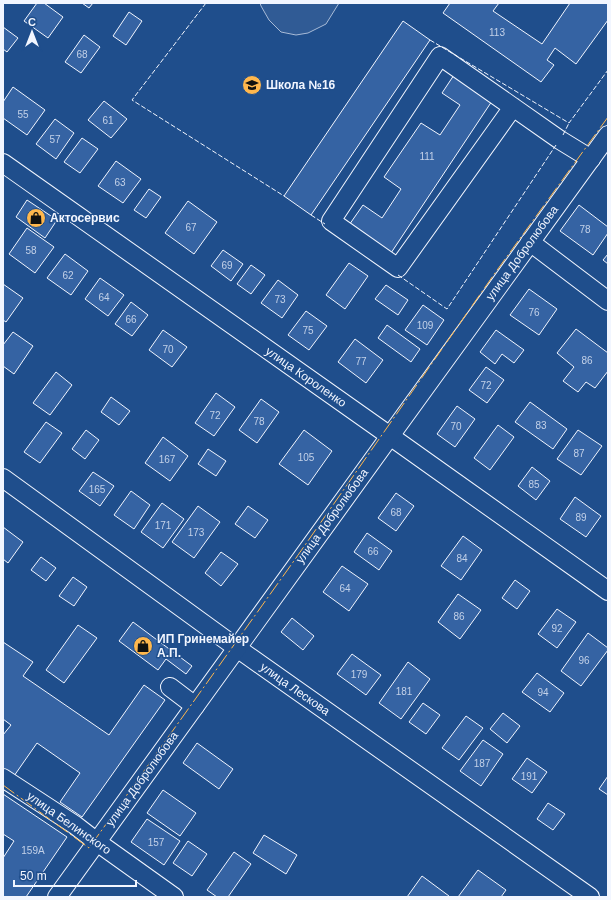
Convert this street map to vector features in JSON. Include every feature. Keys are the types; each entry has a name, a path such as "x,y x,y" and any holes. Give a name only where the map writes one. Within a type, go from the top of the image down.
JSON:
{"street":[{"path":"513,107 398,268 331,221 440,56 513,107 560,140 591,159"},
{"name":"улица Добролюбова","path":"57,897 608,135"},
{"name":"улица Короленко","path":"3,163 608,591"},
{"path":"530,242 608,301"},
{"name":"улица Лескова","path":"3,478 236,648 590,897"},
{"path":"170,687 195,706"},
{"name":"улица Белинского","path":"3,778 76,825 97,842 174,897"}],"shaded area":[{"path":"260,3 339,3 326,24 308,33 296,35 281,32 269,20"}],"building":[{"path":"37,3 44,3 63,17 48,38 24,21"},
{"path":"82,3 93,3 89,8"},
{"path":"450,3 499,3 493,11 542,44 570,3 608,3 608,20 576,64 555,48 547,60 554,65 541,82 443,13"},
{"path":"129,12 142,21 126,45 113,36"},
{"path":"403,21 430,40 311,215 284,196"},
{"path":"3,27 18,38 7,52 3,49"},
{"path":"84,35 100,47 81,73 65,62"},
{"path":"456,72 494,98 389,256 347,228 363,205 382,218 401,189 384,177 421,123 440,135 460,105 442,93"},
{"path":"13,87 45,110 27,135 3,118 3,102"},
{"path":"104,101 127,119 111,138 88,120"},
{"path":"55,119 74,133 56,159 36,144"},
{"path":"82,138 98,149 80,173 64,162"},
{"path":"116,161 141,179 123,203 98,186"},
{"path":"149,189 161,197 146,218 134,210"},
{"name":"Актосервис","path":"27,200 57,220 45,238 16,217"},
{"path":"188,201 217,222 194,254 165,233"},
{"path":"579,205 608,227 608,233 593,255 560,231"},
{"path":"27,228 54,247 35,273 9,254"},
{"path":"223,250 243,264 231,281 211,266"},
{"path":"65,254 88,271 71,295 47,278"},
{"path":"608,254 608,264 603,260"},
{"path":"349,263 368,276 345,309 326,295"},
{"path":"251,265 265,275 251,294 237,284"},
{"path":"100,278 124,295 108,316 85,299"},
{"path":"278,280 298,295 282,318 261,303"},
{"path":"3,284 23,298 6,322 3,320"},
{"path":"386,285 408,300 398,315 375,299"},
{"path":"529,289 557,309 539,335 510,315"},
{"path":"131,302 148,315 132,336 115,324"},
{"path":"423,305 444,320 427,345 405,330"},
{"path":"306,311 327,326 309,350 288,335"},
{"path":"387,325 420,349 411,362 378,338"},
{"path":"576,329 608,353 608,371 595,388 586,382 578,392 563,381 574,367 557,353"},
{"path":"163,330 187,347 172,367 149,350"},
{"path":"496,330 524,350 514,363 502,354 495,364 480,352"},
{"path":"13,332 33,346 14,374 3,366 3,345"},
{"path":"355,339 383,360 366,383 338,362"},
{"path":"486,367 504,380 487,403 469,390"},
{"path":"56,372 72,385 50,415 33,403"},
{"path":"216,393 235,407 214,436 195,423"},
{"path":"111,397 130,411 119,425 101,412"},
{"path":"261,399 279,412 257,443 239,430"},
{"path":"530,402 567,429 553,449 515,422"},
{"path":"457,406 475,419 455,447 437,434"},
{"path":"46,422 62,433 40,463 24,452"},
{"path":"498,425 514,437 490,470 474,458"},
{"path":"86,430 99,440 85,459 72,449"},
{"path":"304,430 332,451 308,485 279,464"},
{"path":"578,430 602,446 581,475 557,459"},
{"path":"163,437 188,456 170,481 145,463"},
{"path":"208,449 226,461 216,476 198,464"},
{"path":"532,467 550,481 536,500 518,486"},
{"path":"93,472 114,486 100,506 79,491"},
{"path":"131,491 150,505 134,529 114,515"},
{"path":"396,493 414,506 396,531 378,518"},
{"path":"575,497 601,516 586,537 560,519"},
{"path":"162,503 184,519 163,548 141,532"},
{"path":"198,506 220,522 194,558 172,542"},
{"path":"248,506 268,520 255,538 235,524"},
{"path":"3,527 23,542 8,563 3,559"},
{"path":"367,533 392,551 379,570 354,552"},
{"path":"463,536 482,550 461,580 441,566"},
{"path":"221,552 238,564 221,586 205,573"},
{"path":"41,557 56,568 46,581 31,570"},
{"path":"342,566 368,584 349,611 323,592"},
{"path":"73,577 87,587 74,606 59,596"},
{"path":"515,580 530,591 517,609 502,598"},
{"path":"458,594 481,610 460,639 438,622"},
{"path":"557,609 576,622 557,648 538,634"},
{"path":"292,618 314,636 303,650 281,632"},
{"path":"133,622 192,666 186,674 166,659 158,670 119,641"},
{"path":"78,625 97,638 64,683 46,670"},
{"path":"588,633 608,648 608,650 581,686 561,671"},
{"path":"3,642 33,662 23,676 109,735 144,685 165,700 82,817 60,802 80,773 37,743 14,776 3,769 3,735 11,725 3,719"},
{"path":"352,654 381,675 366,695 337,674"},
{"path":"408,662 430,679 401,719 379,703"},
{"path":"537,673 564,693 550,712 522,692"},
{"path":"423,703 440,715 426,734 409,722"},
{"path":"503,713 520,726 507,743 490,729"},
{"path":"466,716 483,728 459,760 442,748"},
{"path":"483,740 503,754 481,786 460,771"},
{"path":"197,743 233,769 219,789 183,763"},
{"path":"527,758 547,772 532,793 512,779"},
{"path":"608,776 608,795 599,789"},
{"path":"163,790 196,813 180,836 147,813"},
{"path":"3,794 67,837 26,897 3,897 3,858 14,841 3,834"},
{"path":"548,803 565,814 553,830 537,819"},
{"path":"147,819 180,841 164,865 131,842"},
{"path":"264,835 297,855 286,874 253,853"},
{"path":"188,841 207,854 192,876 173,863"},
{"path":"234,852 251,864 228,897 217,897 207,890"},
{"path":"478,870 506,890 501,897 458,897"},
{"path":"422,876 449,896 407,897"}],"fence":[{"path":"206,3 132,100 284,196"},
{"path":"430,40 569,123 608,70"},
{"path":"563,135 569,123"},
{"path":"398,275 447,309 556,145"},
{"path":"311,215 325,224"}],"power":[{"path":"3,785 89,848 296,558 495,273 608,117"}],"place":[{"name":"Школа №16","path":"252,85"},
{"name":"Актосервис","path":"36,218"},
{"name":"ИП Гринемайер А.П.","path":"143,646"}]}
